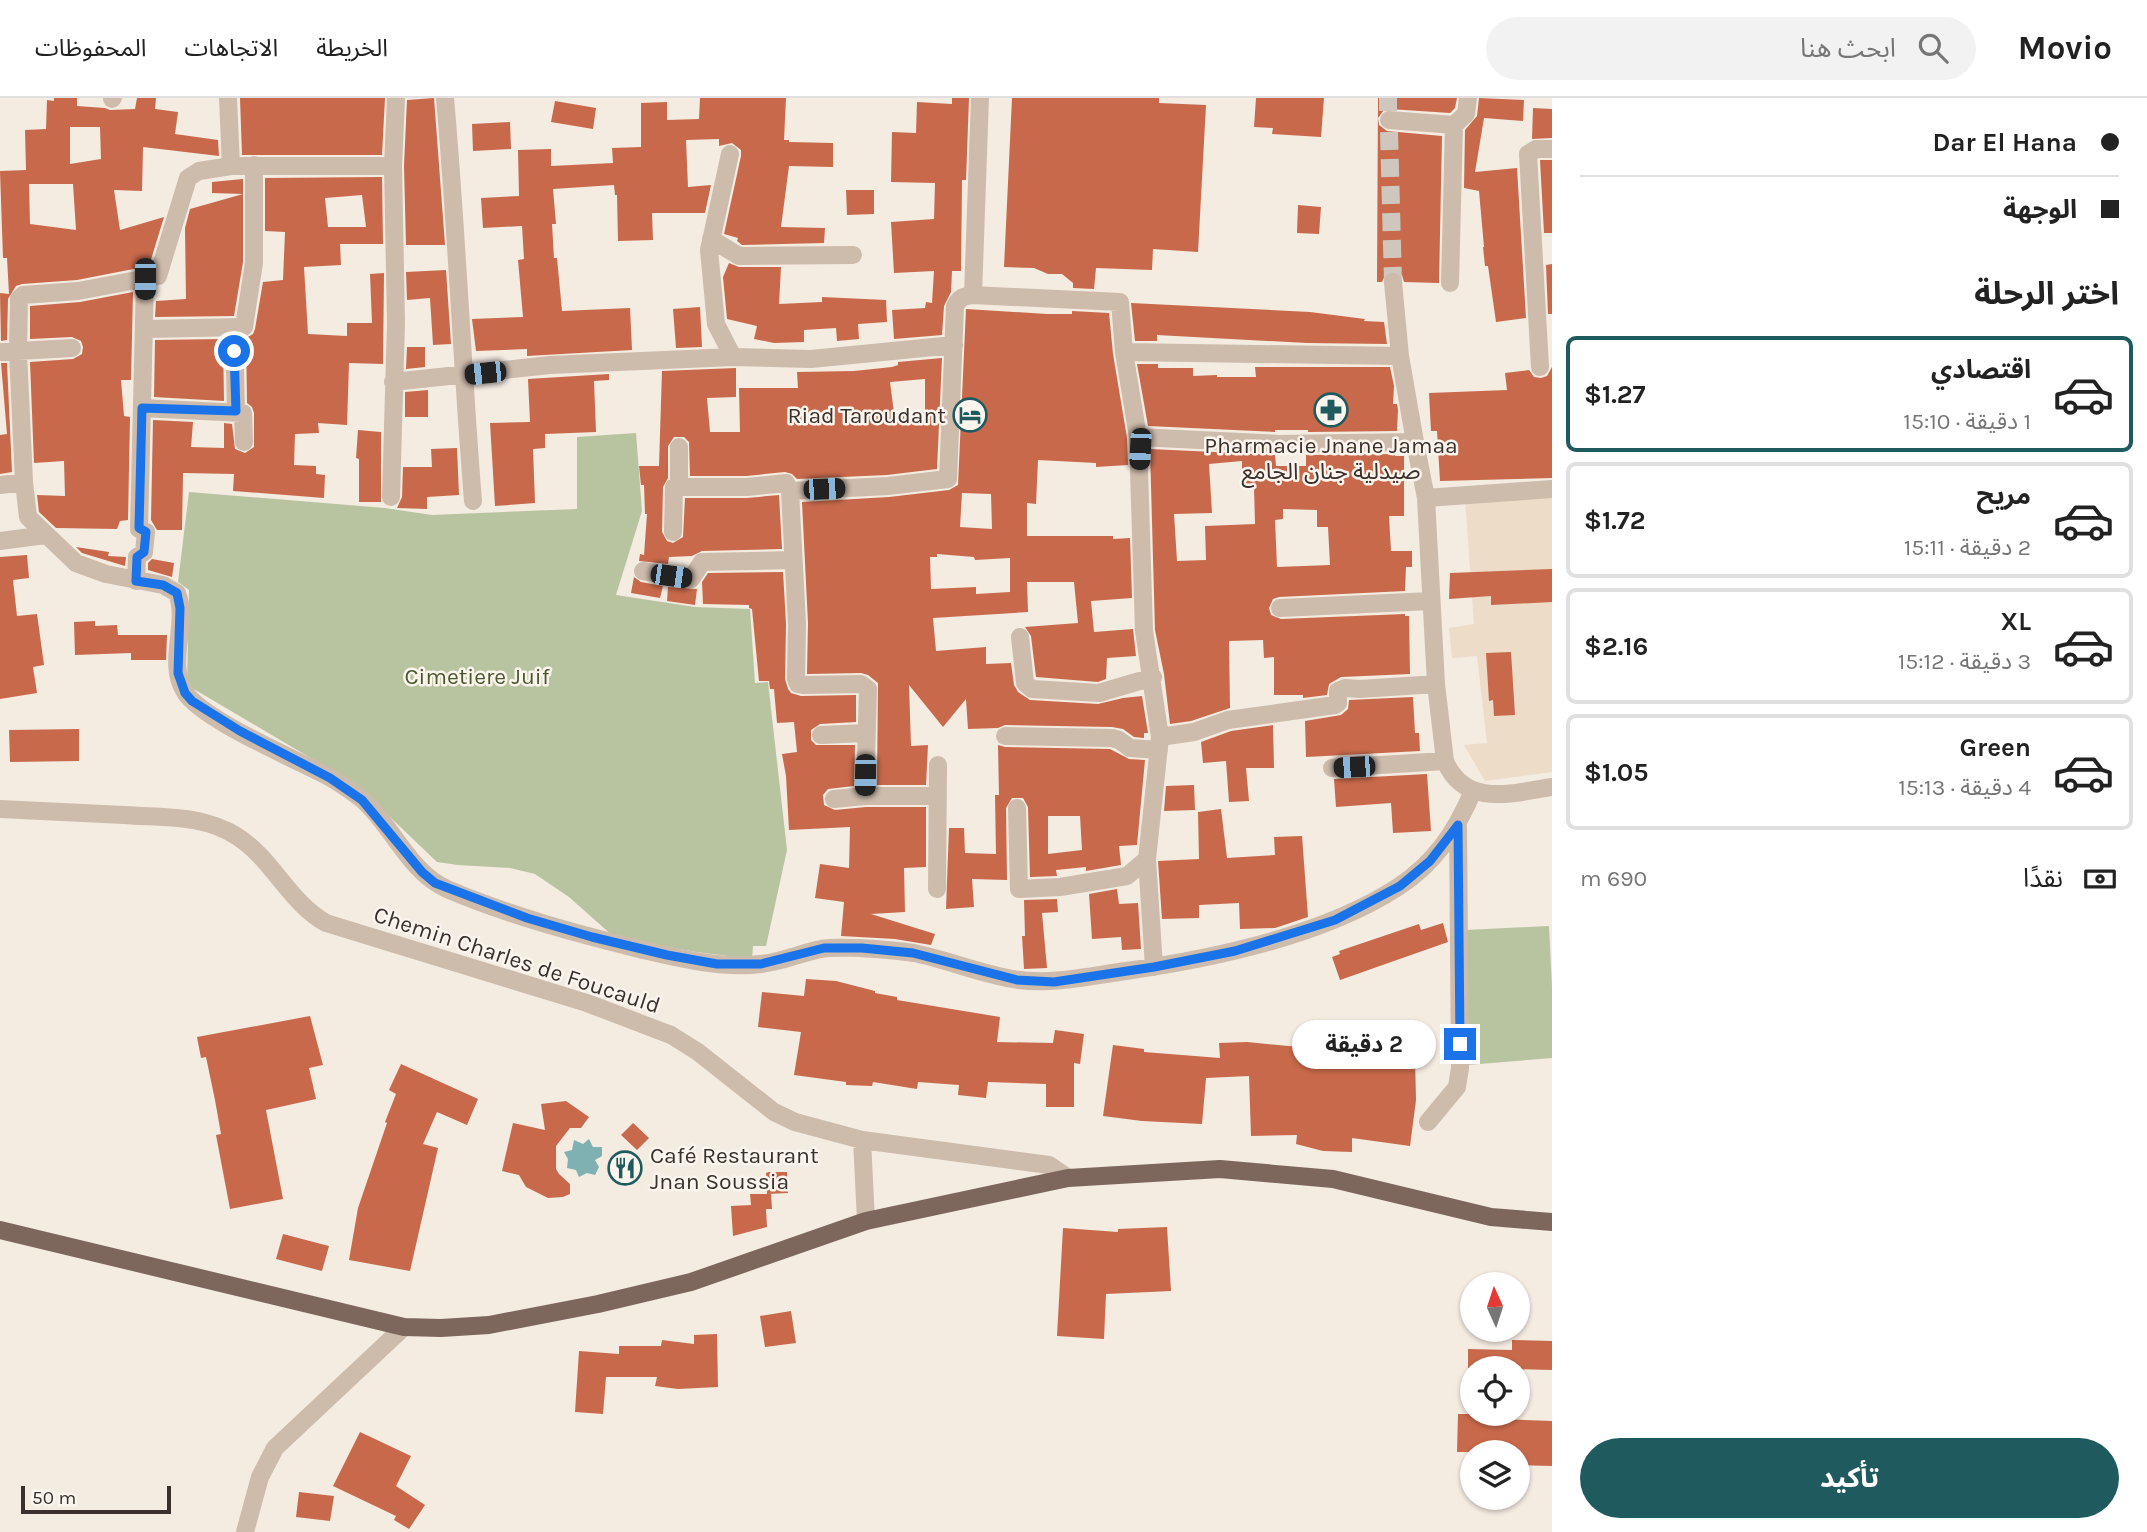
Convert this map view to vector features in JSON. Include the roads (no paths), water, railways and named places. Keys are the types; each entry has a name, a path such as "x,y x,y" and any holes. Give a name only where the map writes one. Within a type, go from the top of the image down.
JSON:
{"main road":[{"path":"0,1230 404,1327 441,1328 489,1325 598,1304 691,1282 866,1221 1068,1178 1220,1169 1333,1179 1492,1217 1552,1222"}],"street":[{"path":"229,98 231,166"},
{"path":"391,497 396,323 393,166 396,98"},
{"path":"445,98 474,501"},
{"path":"973,295 980,98"},
{"path":"1389,121 1454,125 1466,114 1468,98"},
{"path":"1450,283 1454,125"},
{"path":"1539,367 1528,154 1536,149 1552,149"},
{"path":"730,154 709,250 716,324 733,357"},
{"path":"145,329 244,327 254,263 254,165"},
{"path":"393,166 254,165 199,171 188,178 158,276 78,291 23,295 19,299 9,352 28,517 76,563 106,574 163,585 177,593 180,608 178,673 185,693 192,701 217,718 346,788 371,809 428,878 442,887 489,905 592,937 717,964 761,964 824,948 862,948 913,953 1017,980 1054,982 1235,951 1335,920 1400,886 1430,861 1458,825 1473,791"},
{"path":"711,239 739,256 853,256"},
{"path":"136,581 137,557 144,552 146,532 139,528 145,279"},
{"path":"1393,282 1399,356 1426,498 1436,684 1445,761 1450,772 1462,785 1473,791 1488,794 1552,787"},
{"path":"790,491 888,486 948,479 955,306 962,296 1120,302 1124,352 1138,437 1144,631 1153,677 1160,743 1147,859 1154,967"},
{"path":"234,327 236,411"},
{"path":"393,382 550,365 733,357 811,359 954,345"},
{"path":"9,352 72,348"},
{"path":"1124,352 1399,356"},
{"path":"142,408 243,413 244,442"},
{"path":"1138,437 1280,444 1415,442"},
{"path":"679,447 679,488"},
{"path":"0,485 24,482"},
{"path":"673,532 674,487 747,487 786,483 790,491 797,624 796,679 798,684 803,685 866,686 865,796"},
{"path":"1426,498 1552,489"},
{"path":"0,541 45,534"},
{"path":"643,571 691,579 702,562 793,560"},
{"path":"1280,608 1432,601"},
{"path":"1020,637 1025,683 1032,689 1099,693 1153,677"},
{"path":"1005,736 1112,738 1130,748 1160,743 1228,720 1335,705 1338,691 1345,688 1436,684"},
{"path":"821,735 866,733"},
{"path":"1332,768 1445,761"},
{"path":"937,889 938,765"},
{"path":"834,799 937,796"},
{"path":"1017,808 1019,889 1060,887 1127,876 1147,859"},
{"name":"Chemin Charles de Foucauld","path":"0,809 184,818 219,827 239,837 256,852 300,905 326,923 383,943 587,1003 671,1035 698,1052 774,1112 795,1122 862,1140 1049,1165 1068,1178"},
{"path":"1428,1122 1457,1087 1460,1068 1458,825"},
{"path":"862,1140 866,1221"},
{"path":"245,1532 260,1477 275,1448 404,1327"}],"water":[{"path":"589,1139 593,1147 602,1147 602,1156 595,1160 599,1167 595,1175 587,1173 579,1177 576,1170 567,1168 568,1159 564,1152 572,1150 574,1140 583,1144"}],"tunnel":[{"path":"1388,98 1388,111"},
{"path":"1389,132 1393,282"}],"place":[{"name":"Pharmacie Jnane Jamaa صيدلية جنان الجامع","path":"1331,410"},
{"name":"Riad Taroudant","path":"970,415"},
{"name":"Café Restaurant Jnan Soussia","path":"625,1168"}],"park label":[{"name":"Cimetiere Juif","path":"477,676"}]}
